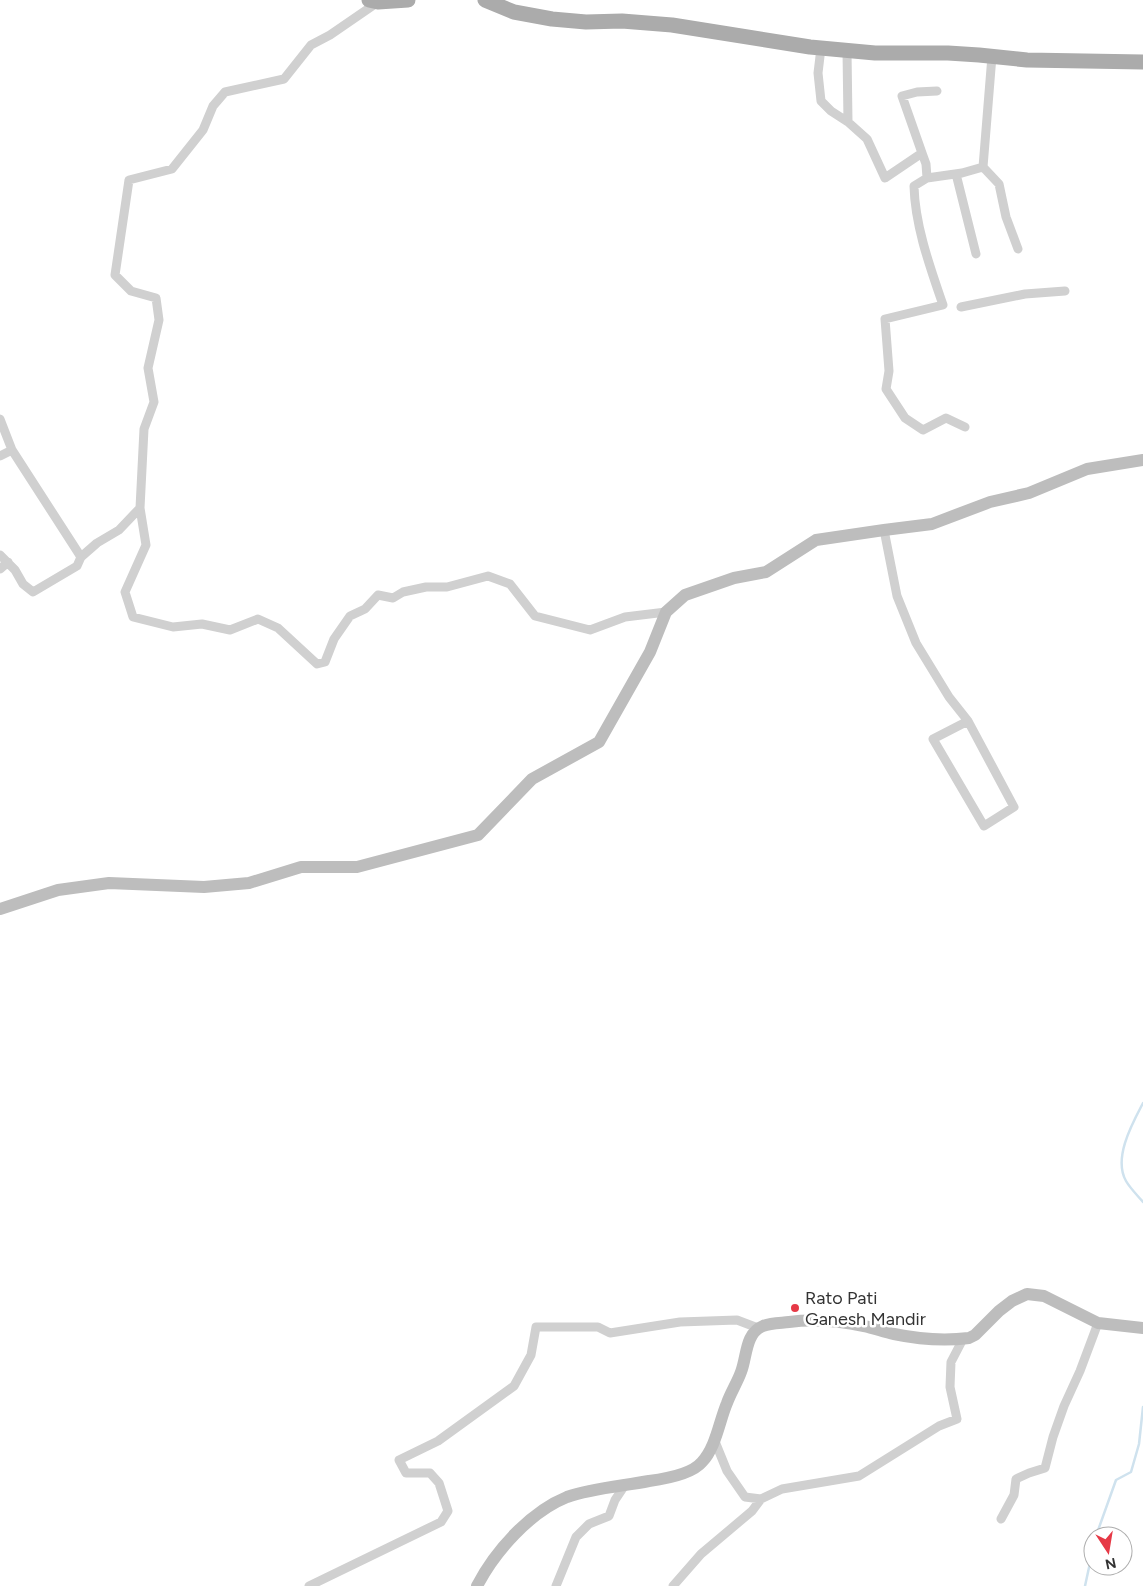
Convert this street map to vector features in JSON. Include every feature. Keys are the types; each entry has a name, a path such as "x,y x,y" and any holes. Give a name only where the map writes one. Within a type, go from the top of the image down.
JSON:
{"main road":[{"path":"374,1 408,0"},
{"path":"485,0 514,12 552,19 672,25 747,38 875,54 948,53 1027,60 1143,62"},
{"path":"0,909 58,890 109,883 204,887 249,883 301,867 357,867 478,835 532,779 599,742 650,652 666,612 685,595 734,578 766,572 816,540 932,524 990,502 1029,493 1087,469 1143,460"},
{"path":"477,1586 493,1560 519,1530 534,1516 551,1505 568,1497 664,1479 697,1467 702,1463 714,1439 727,1402 740,1376 750,1339 758,1328 766,1325 805,1320 824,1320 864,1326 900,1335 963,1339 972,1337 998,1311 1012,1301 1027,1294 1044,1296 1098,1324 1143,1328"}],"street":[{"path":"374,1 330,36 311,45 284,79 226,92 213,106 204,130 172,169 129,180 116,275 131,291 156,298 159,320 148,368 154,402 144,429 140,508 146,545 126,592 133,617 173,627 202,624 230,630 258,619 278,628 317,664 324,662 334,638 350,616 365,609 378,595 393,598 403,592 426,587 448,586 488,576 510,584 534,616 590,630 624,617 666,612"},
{"path":"821,48 818,73 821,101 867,140 886,178 922,153"},
{"path":"847,51 848,122"},
{"path":"992,56 983,167 999,184 1006,217 1018,249"},
{"path":"927,178 926,164 902,96 917,92 937,91"},
{"path":"964,427 946,418 923,430 905,418 886,389 889,371 885,319 943,305 915,204 914,186 927,178 956,174 983,167"},
{"path":"956,174 976,254"},
{"path":"962,307 1025,294 1066,291"},
{"path":"0,419 12,450 81,557"},
{"path":"0,456 12,450"},
{"path":"0,555 15,570 23,584 34,592 77,566 81,557 97,543 119,530 140,508"},
{"path":"884,530 898,596 916,643 949,697 968,721 1014,807 984,826 933,739 968,721"},
{"path":"0,569 8,562"},
{"path":"309,1586 441,1522 448,1512 438,1483 430,1474 406,1473 399,1460 438,1441 514,1386 531,1355 536,1327 598,1327 610,1333 680,1322 737,1320 758,1328"},
{"path":"1000,1519 1014,1495 1016,1479 1045,1468 1052,1437 1098,1324"},
{"path":"674,1586 701,1554 752,1511 761,1499 782,1489 858,1476 939,1426 957,1419 950,1387 951,1362 963,1339"},
{"path":"714,1439 727,1471 745,1497 761,1499"},
{"path":"556,1586 576,1537 590,1524 609,1516 615,1500 625,1485"}],"waterway":[{"path":"1143,1103 1126,1141 1122,1162 1126,1181 1143,1202"},
{"path":"1100,1526 1116,1480 1131,1472 1139,1444 1143,1407"},
{"path":"1085,1586 1087,1576"}],"place":[{"name":"Rato Pati Ganesh Mandir","path":"795,1308"}]}
